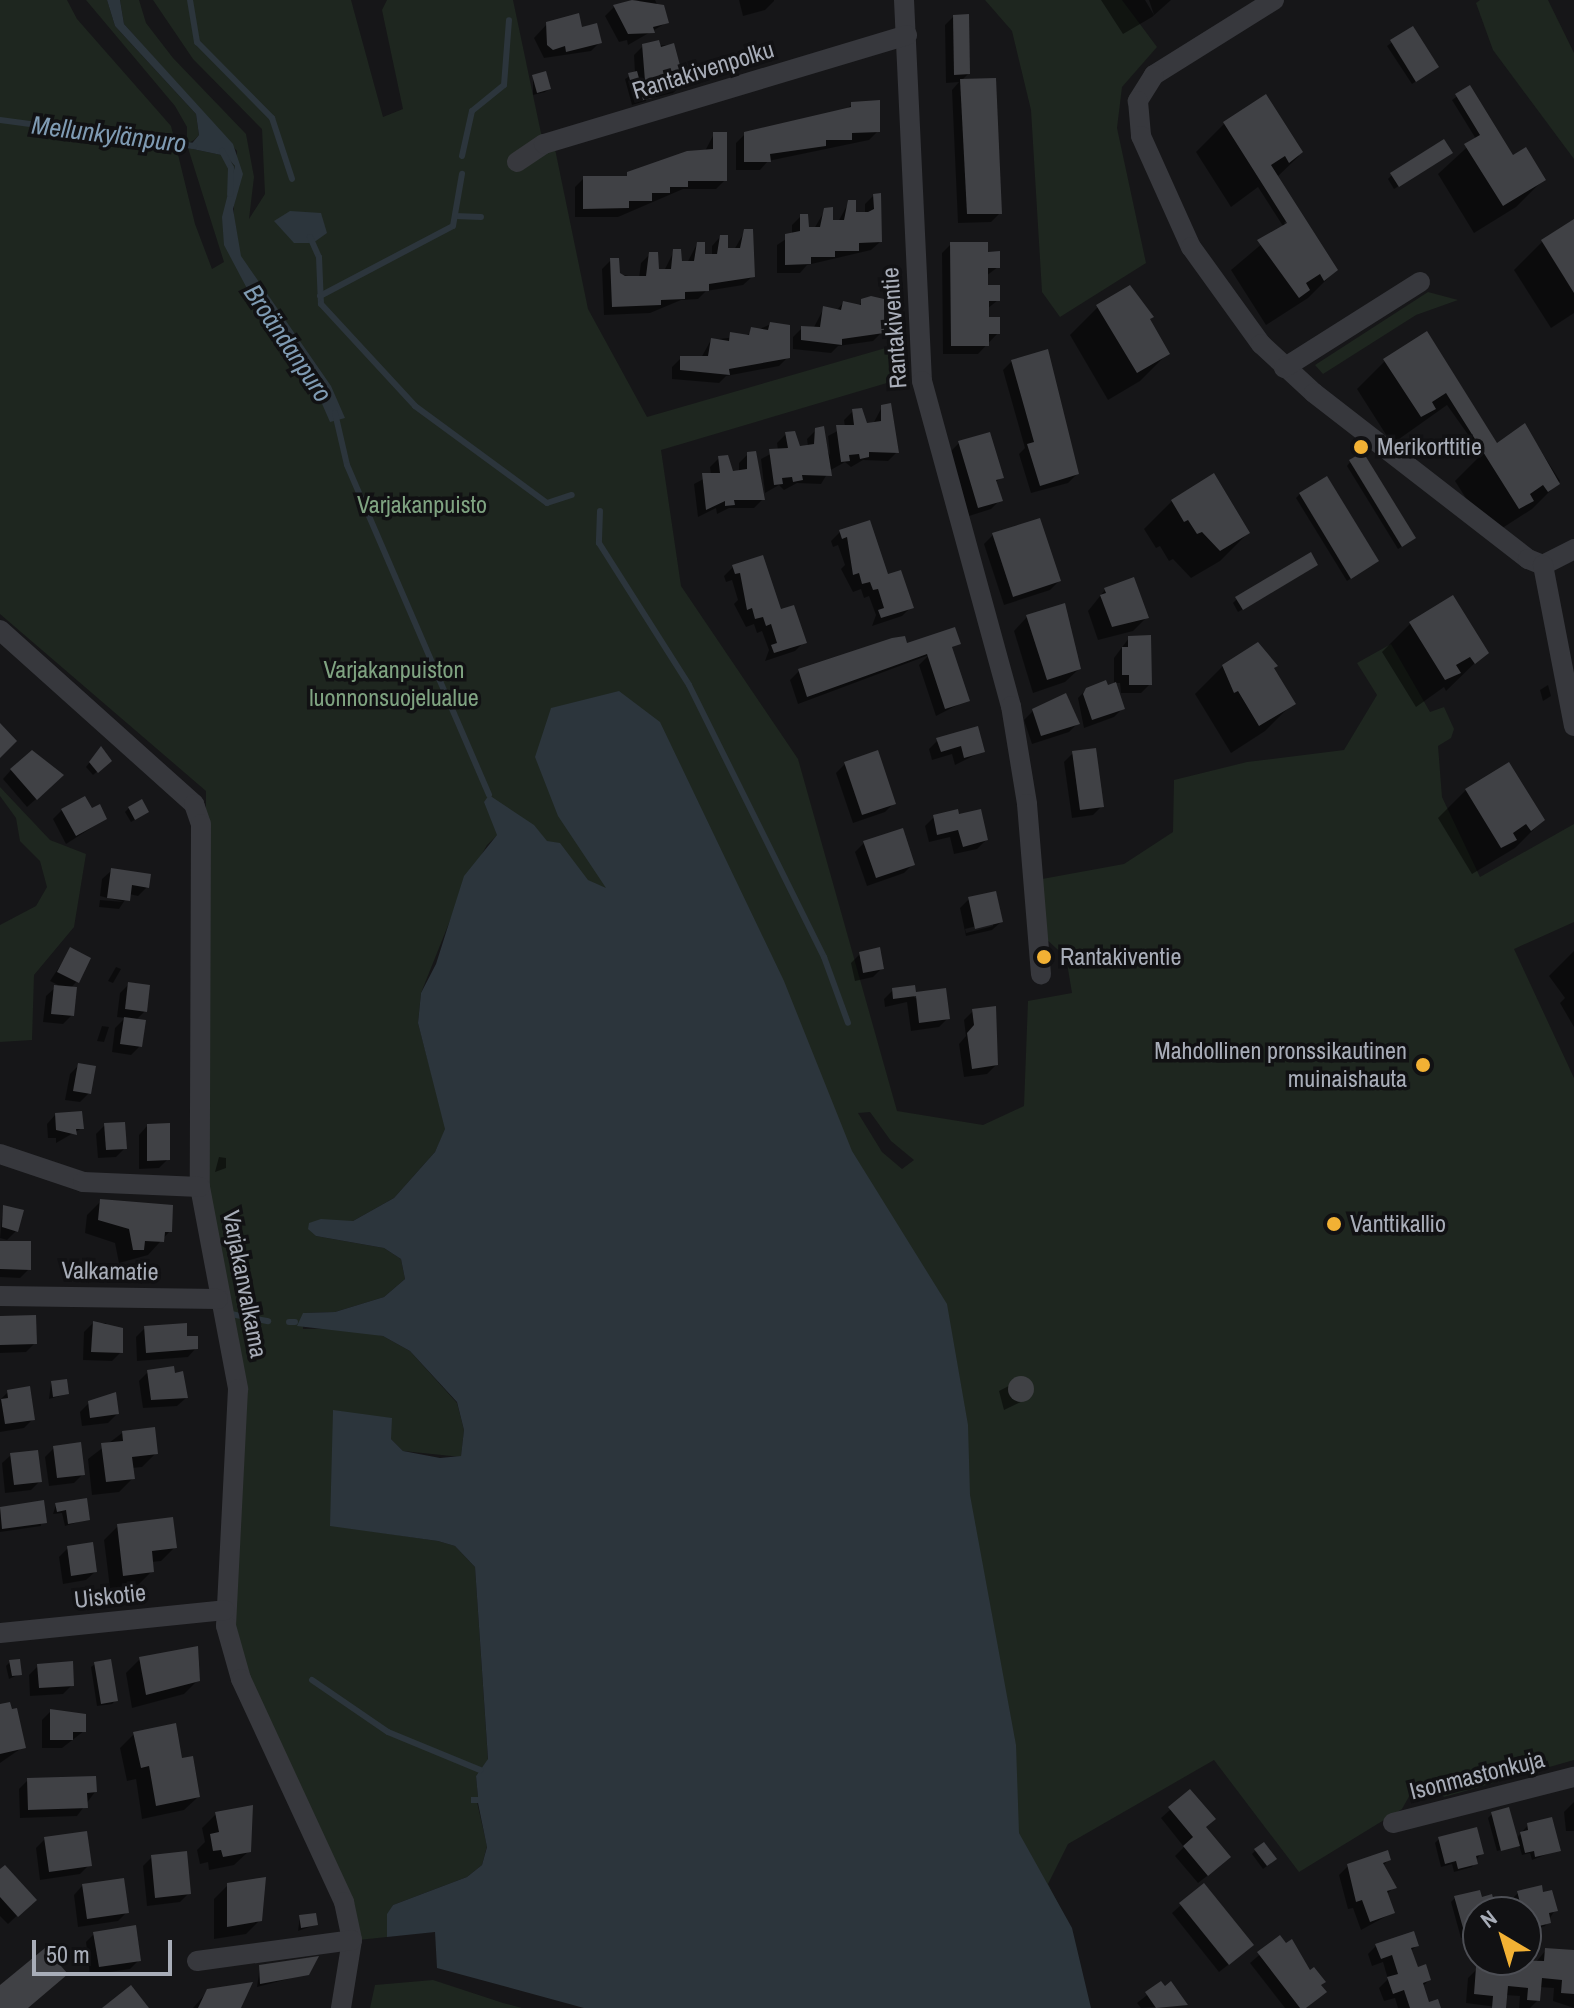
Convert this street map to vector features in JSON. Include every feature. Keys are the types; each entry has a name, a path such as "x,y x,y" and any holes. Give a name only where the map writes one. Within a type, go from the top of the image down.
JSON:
{"street":[{"name":"Rantakiventie","path":"904,0 922,381 1011,706 1027,804 1041,974"},
{"path":"1274,0 1154,75 1142,90 1138,126 1179,223 1228,303 1284,368 1513,549 1543,565"},
{"name":"Rantakivenpolku","path":"517,162 544,144 907,35"},
{"path":"1284,368 1420,282"},
{"path":"1543,565 1574,549"},
{"path":"1543,565 1574,726"},
{"name":"Varjakanvalkama","path":"0,630 194,804 201,824 200,1187 218,1299 238,1389 225,1610 230,1652 344,1902 352,1940 341,2008"},
{"path":"0,1154 83,1182 200,1187"},
{"name":"Valkamatie","path":"0,1296 218,1299"},
{"name":"Uiskotie","path":"0,1633 225,1610"},
{"name":"Isonmastonkuja","path":"1393,1823 1574,1777"},
{"path":"197,1961 352,1940"}],"green space":[{"path":"0,0 67,0 77,19 171,126 195,224 212,269 224,262 188,148 226,156 235,166 223,232 240,253 233,223 237,151 124,24 120,0 139,0 146,23 173,58 246,134 254,177 249,219 265,194 262,129 193,59 153,0 351,0 383,117 403,109 382,10 387,0 513,0 542,138 555,149 588,309 647,417 896,345 897,380 661,450 681,586 798,759 897,1111 983,1125 1024,1106 1028,1001 1072,993 1066,957 1046,939 1042,879 1124,864 1173,832 1174,780 1247,762 1344,750 1377,695 1357,663 1391,644 1430,712 1444,707 1454,729 1451,738 1438,746 1442,797 1480,877 1574,824 1574,922 1514,949 1574,1078 1574,1760 1444,1797 1432,1786 1416,1784 1402,1809 1299,1872 1214,1760 1068,1844 1048,1884 1063,1913 1057,1916 506,827 487,845 463,888 421,993 418,1023 446,1129 435,1152 394,1198 353,1221 309,1223 316,1236 384,1248 401,1259 405,1279 384,1297 335,1312 303,1313 303,1329 347,1328 383,1336 410,1351 457,1403 464,1430 461,1457 403,1451 391,1439 330,1525 438,1541 455,1546 475,1567 488,1760 476,1776 478,1797 471,1803 477,1802 487,1846 482,1865 467,1877 393,1905 387,1915 387,1937 358,1940 230,1637 243,1377 204,1165 206,791 0,614","holes":["870,1112 891,1141 914,1160 902,1169 882,1152 858,1113"]},
{"path":"86,0 107,0 115,26 196,114 199,135 194,140 187,144 187,127 175,106"},
{"path":"985,0 1122,0 1157,47 1122,87 1117,128 1146,263 1060,317 1042,292 1031,110 1012,31"},
{"path":"1480,0 1548,0 1574,53 1574,159 1493,50 1476,3"},
{"path":"1428,292 1458,300 1416,315 1323,374 1315,365"},
{"path":"0,787 50,840 86,854 74,927 34,975 32,1040 0,1042 0,925 36,906 47,887 40,861 20,841 16,818 0,796"},
{"path":"433,1980 522,2008 370,2008 375,1985"}],"water":[{"path":"107,0 120,0 124,24 233,144 243,174 233,209 241,256 331,386 345,418 330,422 316,390 286,362 224,245 222,217 235,166 226,156 188,148 199,135 196,114 115,26"},
{"path":"290,211 321,213 327,233 313,243 294,243 274,221"},
{"path":"619,691 660,722 784,981 852,1151 947,1304 968,1425 970,1495 1016,1745 1019,1833 1072,1928 1091,2008 584,2008 437,1968 435,1932 387,1937 387,1914 393,1905 467,1877 482,1865 487,1847 478,1803 471,1803 471,1797 478,1797 476,1776 488,1759 475,1567 455,1546 438,1541 330,1526 333,1410 392,1418 391,1439 403,1451 440,1458 461,1456 464,1430 457,1402 410,1351 383,1336 297,1326 303,1313 335,1312 384,1297 405,1279 401,1259 384,1248 316,1236 308,1229 309,1223 321,1219 353,1221 394,1198 435,1152 445,1129 418,1023 421,993 436,964 464,876 497,835 484,802 489,795 534,825 547,841 560,843 588,880 606,888 558,816 535,757 551,708"}],"building":[{"path":"632,0 664,5 669,23 653,27 655,33 628,34 613,5"},
{"path":"579,13 582,27 597,23 602,43 566,52 565,46 553,50 547,45 546,22"},
{"path":"969,14 970,74 954,75 953,15"},
{"path":"1413,26 1439,67 1416,82 1390,40"},
{"path":"659,40 661,47 674,43 685,84 665,89 663,83 653,86 647,79 652,98 636,102 628,73 637,71 640,82 645,81 642,44"},
{"path":"546,71 551,89 537,93 532,75"},
{"path":"996,78 1002,214 967,214 960,79"},
{"path":"1470,85 1513,155 1526,147 1546,180 1503,206 1464,144 1480,135 1455,94"},
{"path":"1266,94 1303,152 1289,163 1285,156 1271,165 1338,270 1324,281 1320,274 1306,283 1310,290 1299,298 1257,240 1287,223 1223,122"},
{"path":"880,100 880,132 852,133 852,140 826,140 826,146 770,154 771,162 744,162 744,132 851,107 851,102"},
{"path":"713,132 727,132 727,181 688,181 688,187 670,187 670,193 652,193 652,201 629,201 629,208 583,209 583,176 627,176 627,172 687,151 713,149"},
{"path":"1444,139 1453,153 1399,187 1390,173"},
{"path":"881,193 882,242 859,243 859,251 835,251 835,257 811,257 811,264 785,265 785,234 800,231 800,214 808,214 809,227 820,227 824,208 833,207 833,220 844,220 848,200 856,200 856,212 868,212 874,209 873,194"},
{"path":"1574,219 1574,293 1541,240"},
{"path":"744,229 753,229 755,277 709,284 709,291 685,292 685,299 661,300 661,305 612,307 610,258 619,258 620,273 625,276 646,276 649,252 658,252 659,269 671,269 673,249 681,249 682,261 694,261 697,242 705,242 705,254 717,254 720,235 728,235 728,248 740,248"},
{"path":"950,242 988,242 988,252 1000,251 1000,268 988,268 988,285 1000,285 1000,301 989,301 989,317 1000,317 1000,334 989,334 989,346 951,346"},
{"path":"1130,285 1154,317 1150,319 1170,354 1137,373 1096,305"},
{"path":"871,296 884,299 884,333 842,339 842,345 801,340 801,326 820,327 823,306 841,310 843,301 861,305 861,299"},
{"path":"770,322 790,325 790,358 729,369 730,375 680,370 680,356 708,356 711,338 729,341 730,332 749,335 751,327 768,330"},
{"path":"1427,331 1497,443 1525,423 1560,484 1548,492 1543,485 1530,494 1534,501 1519,509 1446,393 1432,402 1436,409 1421,417 1383,359"},
{"path":"1048,349 1079,474 1040,486 1027,444 1034,442 1011,360"},
{"path":"891,403 899,453 869,452 869,457 860,459 859,454 849,455 850,461 841,462 836,425 854,425 852,409 862,408 867,423 881,421 881,405"},
{"path":"824,426 832,476 802,475 803,480 793,482 792,477 782,478 783,484 774,485 769,449 788,448 785,432 795,431 800,446 814,444 815,428"},
{"path":"990,432 1004,478 996,480 1003,501 978,508 958,441"},
{"path":"756,451 765,500 734,500 735,505 725,506 725,501 706,510 702,473 720,473 718,456 728,455 733,471 747,469 747,452"},
{"path":"1363,452 1416,538 1402,547 1349,460"},
{"path":"1214,473 1250,533 1220,551 1202,532 1197,534 1188,520 1184,522 1171,500"},
{"path":"1327,476 1379,561 1351,579 1299,493"},
{"path":"1040,518 1061,581 1013,597 992,533"},
{"path":"870,520 888,574 901,570 914,608 881,618 878,610 884,608 878,589 873,590 870,582 862,584 859,573 853,575 847,537 842,539 839,530"},
{"path":"1311,552 1318,565 1243,610 1235,597"},
{"path":"763,555 781,609 794,605 807,643 774,653 771,645 777,643 771,624 766,626 763,617 755,619 752,608 747,610 740,573 735,574 732,565"},
{"path":"1134,577 1149,618 1112,627 1100,595 1106,593 1104,588"},
{"path":"1453,595 1489,653 1475,664 1470,657 1456,665 1461,673 1445,680 1409,622"},
{"path":"1065,603 1081,669 1047,680 1026,615"},
{"path":"955,627 961,644 952,647 970,701 945,709 927,654 807,697 798,669 892,638 905,636 907,643"},
{"path":"1151,635 1152,685 1129,685 1129,675 1122,675 1122,647 1128,647 1128,636"},
{"path":"1258,642 1278,666 1274,668 1296,704 1259,726 1238,691 1234,693 1222,665"},
{"path":"1106,680 1108,685 1116,682 1125,709 1092,720 1083,694 1086,688"},
{"path":"1066,693 1080,724 1041,736 1032,709"},
{"path":"0,723 17,741 0,758"},
{"path":"978,726 985,752 964,758 961,746 941,752 936,738"},
{"path":"101,746 112,761 98,773 89,762"},
{"path":"1096,748 1104,807 1080,810 1072,751"},
{"path":"32,750 64,775 37,800 10,769"},
{"path":"878,750 896,804 862,815 844,762"},
{"path":"1509,762 1545,820 1531,831 1526,824 1513,833 1517,840 1501,848 1465,789"},
{"path":"85,796 92,808 100,804 107,819 76,836 61,809"},
{"path":"142,799 149,812 135,820 128,807"},
{"path":"958,809 959,814 981,809 988,840 963,847 958,830 937,835 933,815"},
{"path":"903,828 915,865 876,878 863,841"},
{"path":"111,868 151,874 149,888 132,885 130,901 107,898"},
{"path":"996,891 1003,922 975,929 968,897"},
{"path":"70,947 91,958 79,983 57,972"},
{"path":"880,947 884,969 863,973 859,952"},
{"path":"128,982 150,985 147,1012 125,1009"},
{"path":"54,985 77,987 74,1016 51,1014"},
{"path":"915,985 916,992 946,988 950,1019 919,1023 916,996 893,999 892,988"},
{"path":"996,1006 998,1065 972,1069 967,1033 974,1025 972,1009"},
{"path":"124,1017 146,1020 142,1047 120,1044"},
{"path":"78,1063 96,1066 91,1094 73,1091"},
{"path":"82,1111 84,1129 76,1129 77,1135 56,1130 55,1113"},
{"path":"125,1122 127,1149 106,1150 104,1123"},
{"path":"170,1123 170,1160 147,1161 147,1124"},
{"path":"100,1199 173,1205 172,1232 165,1232 164,1242 145,1241 144,1250 133,1250 129,1229 98,1220"},
{"path":"3,1205 24,1210 18,1232 2,1227"},
{"path":"0,1241 31,1241 31,1270 0,1269"},
{"path":"36,1315 37,1344 0,1345 0,1316"},
{"path":"93,1321 123,1328 123,1353 91,1352"},
{"path":"187,1323 187,1336 198,1336 198,1349 146,1353 144,1326"},
{"path":"174,1366 175,1373 183,1371 188,1398 151,1400 147,1370"},
{"path":"1021,1376 1030,1380 1034,1389 1030,1398 1021,1402 1012,1398 1008,1389 1012,1380"},
{"path":"67,1379 69,1394 53,1397 51,1381"},
{"path":"30,1386 35,1420 5,1424 1,1399 8,1398 7,1390"},
{"path":"116,1392 119,1414 90,1418 88,1401"},
{"path":"155,1427 158,1454 132,1457 135,1479 106,1482 101,1443 123,1441 122,1431"},
{"path":"81,1442 85,1475 57,1478 53,1446"},
{"path":"38,1450 42,1482 14,1485 10,1453"},
{"path":"87,1498 90,1520 68,1524 66,1510 57,1512 55,1503"},
{"path":"44,1500 47,1523 2,1529 0,1507"},
{"path":"173,1517 177,1548 152,1551 154,1572 123,1576 117,1524"},
{"path":"93,1542 97,1572 71,1576 67,1546"},
{"path":"198,1646 200,1681 146,1695 139,1657"},
{"path":"20,1659 22,1675 12,1676 9,1660"},
{"path":"111,1659 118,1701 101,1704 94,1662"},
{"path":"73,1661 74,1686 39,1688 37,1664"},
{"path":"10,1702 12,1709 17,1708 26,1748 0,1754 0,1704"},
{"path":"50,1709 86,1714 86,1732 73,1732 73,1740 50,1740"},
{"path":"176,1723 182,1758 193,1756 200,1797 156,1806 149,1766 141,1768 133,1732"},
{"path":"96,1776 97,1792 87,1793 88,1808 28,1810 27,1778"},
{"path":"1190,1789 1216,1819 1206,1827 1231,1857 1208,1876 1183,1846 1193,1837 1168,1807"},
{"path":"253,1805 251,1852 223,1857 221,1850 213,1851 210,1834 219,1832 215,1812"},
{"path":"1509,1807 1520,1846 1501,1851 1491,1812"},
{"path":"1552,1817 1561,1851 1535,1857 1534,1851 1525,1853 1520,1832 1528,1830 1527,1823"},
{"path":"1477,1827 1484,1854 1476,1856 1478,1864 1458,1869 1456,1861 1445,1864 1438,1837"},
{"path":"87,1831 92,1866 49,1872 44,1837"},
{"path":"1264,1842 1277,1859 1267,1866 1254,1849"},
{"path":"1388,1850 1391,1860 1383,1863 1397,1888 1387,1891 1395,1913 1370,1922 1362,1900 1356,1902 1347,1864"},
{"path":"187,1851 191,1894 155,1898 151,1855"},
{"path":"5,1865 37,1900 18,1917 0,1897 0,1869"},
{"path":"266,1877 262,1921 227,1927 227,1883"},
{"path":"124,1878 129,1913 87,1919 82,1884"},
{"path":"1204,1883 1254,1945 1229,1965 1179,1903"},
{"path":"1542,1885 1543,1892 1552,1890 1558,1911 1549,1913 1551,1923 1542,1925 1542,1896 1518,1896 1517,1891"},
{"path":"1480,1890 1482,1896 1462,1896 1462,1924 1454,1896"},
{"path":"316,1913 318,1925 301,1928 299,1915"},
{"path":"136,1925 141,1961 99,1967 93,1932"},
{"path":"1414,1931 1419,1946 1411,1948 1418,1967 1426,1964 1431,1980 1423,1983 1429,2002 1438,1999 1441,2008 1410,2008 1404,1990 1393,1994 1387,1977 1398,1974 1392,1955 1381,1959 1375,1944"},
{"path":"1280,1935 1286,1943 1292,1939 1310,1970 1314,1967 1326,1982 1321,1985 1327,1992 1306,2008 1300,2008 1257,1952"},
{"path":"45,1948 68,1974 28,2008 0,2008 0,1985"},
{"path":"1545,1948 1574,1950 1574,1994 1561,1993 1562,1980 1542,1978 1540,2001 1527,2000 1528,1988 1508,1986 1506,2008 1492,2008 1493,1996 1474,1994 1475,1976 1542,1976"},
{"path":"319,1956 309,1975 260,1984 259,1965"},
{"path":"1161,1981 1165,1986 1171,1981 1188,2005 1156,2008 1145,1992"},
{"path":"253,1982 241,2008 198,2008 207,1989"},
{"path":"131,1985 149,2008 102,2008"}],"waterway":[{"path":"190,0 197,42 272,118 292,179"},
{"path":"462,156 472,111 504,85 509,20"},
{"name":"Mellunkylänpuro","path":"0,120 194,146"},
{"name":"Broändanpuro","path":"222,151 231,168 230,194"},
{"path":"320,296 453,226 462,174"},
{"path":"455,216 481,217"},
{"path":"310,237 319,257 321,304 415,406 547,503 572,495"},
{"name":"Broändanpuro","path":"335,413 347,465 489,795"},
{"path":"600,511 599,543 689,685 824,957 848,1023"},
{"path":"231,1314 268,1321"},
{"path":"289,1322 295,1322"},
{"path":"312,1680 388,1732 480,1770"}],"place":[{"name":"Merikorttitie","path":"1361,447"},
{"name":"Rantakiventie","path":"1044,957"},
{"name":"Mahdollinen pronssikautinen muinaishauta","path":"1423,1065"},
{"name":"Vanttikallio","path":"1334,1224"}],"park label":[{"name":"Varjakanpuisto","path":"422,505"},
{"name":"Varjakanpuiston luonnonsuojelualue","path":"394,684"}]}
